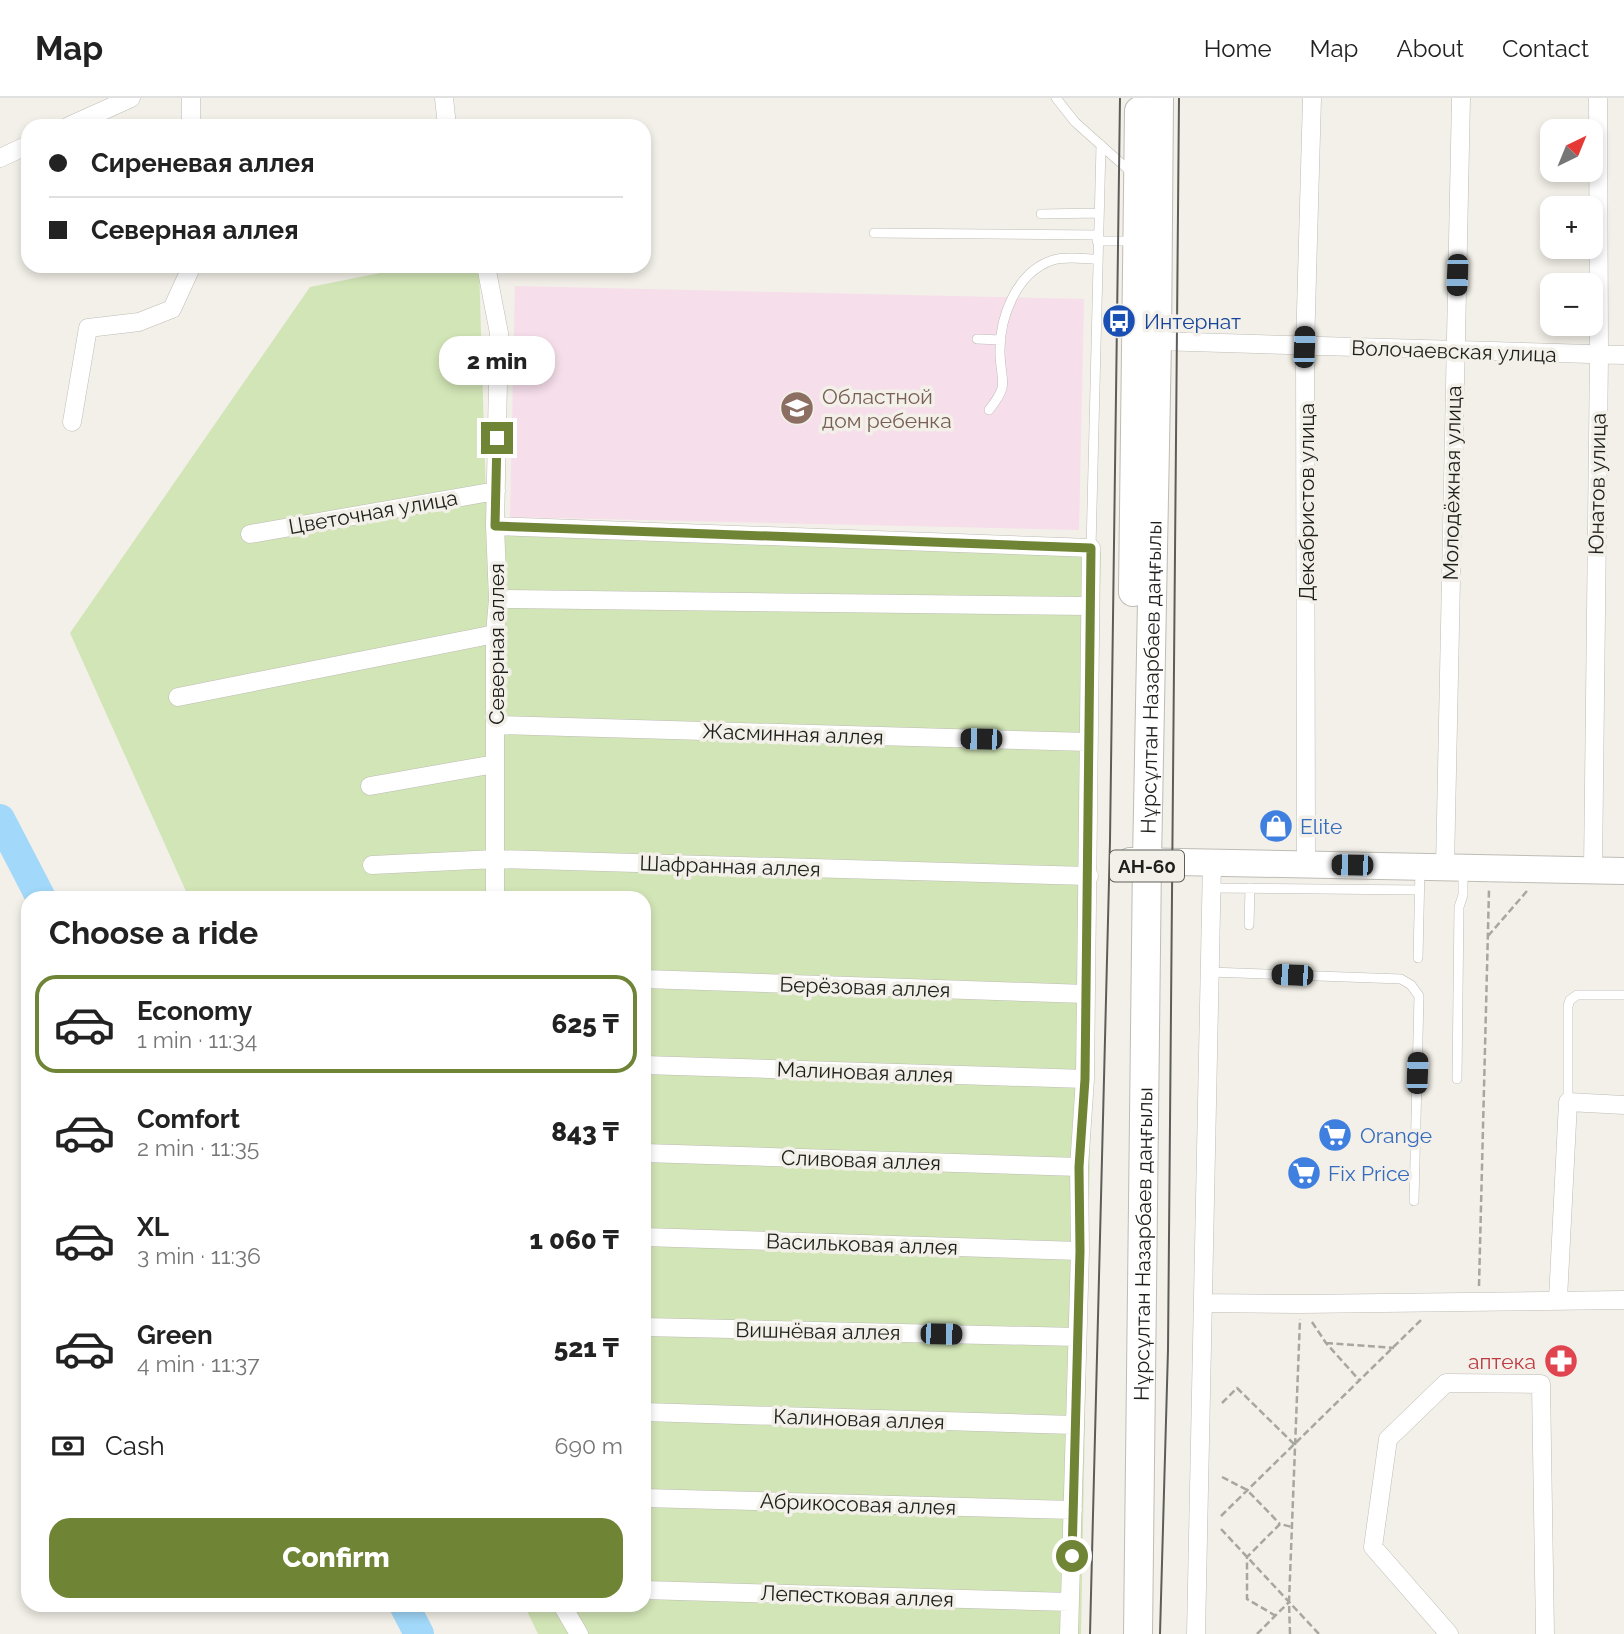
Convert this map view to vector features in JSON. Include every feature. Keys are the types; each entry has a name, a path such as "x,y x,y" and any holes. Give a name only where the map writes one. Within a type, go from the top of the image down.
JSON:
{"main road":[{"name":"Нұрсұлтан Назарбаев даңғылы","path":"1138,1634 1140,98"},
{"name":"Нұрсұлтан Назарбаев даңғылы","path":"1121,1634 1139,861 1157,341 1159,98"}],"street":[{"path":"84,119 131,98"},
{"path":"191,98 191,119"},
{"path":"444,98 446,119"},
{"name":"Декабристов улица","path":"1306,864 1304,347 1312,98"},
{"name":"Молодёжная улица","path":"1437,873 1461,98"},
{"name":"Юнатов улица","path":"1593,870 1599,355 1598,98"},
{"path":"0,158 21,148"},
{"path":"72,422 88,328 139,322 172,309 189,273"},
{"name":"Северная аллея","path":"487,273 499,333 495,526 498,599 495,634 495,891"},
{"name":"Волочаевская улица","path":"1157,341 1624,355"},
{"name":"Цветочная улица","path":"250,534 496,491"},
{"path":"495,526 1091,548 1085,1079 1079,1167 1080,1251 1069,1634"},
{"path":"498,599 1089,606"},
{"path":"178,697 495,634"},
{"name":"Жасминная аллея","path":"496,725 1088,742"},
{"path":"370,786 495,764"},
{"name":"Шафранная аллея","path":"372,865 496,859 1089,876"},
{"path":"1139,861 1211,875 1306,864 1437,873 1624,871"},
{"path":"1196,1634 1205,1303 1211,875"},
{"name":"Берёзовая аллея","path":"651,979 1086,994"},
{"name":"Малиновая аллея","path":"651,1065 1085,1079"},
{"path":"1558,1299 1569,1102 1624,1105"},
{"name":"Сливовая аллея","path":"651,1153 1079,1167"},
{"name":"Васильковая аллея","path":"651,1237 1080,1251"},
{"path":"1205,1303 1624,1300"},
{"name":"Вишнёвая аллея","path":"651,1327 1076,1337"},
{"path":"1449,1634 1373,1547 1388,1440 1446,1383 1541,1384 1545,1634"},
{"name":"Калиновая аллея","path":"651,1412 1073,1425"},
{"name":"Абрикосовая аллея","path":"651,1498 1073,1510"},
{"name":"Лепестковая аллея","path":"651,1590 1070,1602"},
{"path":"566,1612 579,1634"}],"lane":[{"path":"1056,98 1065,111 1138,179"},
{"path":"1091,548 1101,145"},
{"path":"1041,214 1098,212"},
{"path":"874,233 1139,241"},
{"path":"989,410 1004,385 1000,355 1001,331 1012,298 1020,284 1037,267 1056,259 1097,259"},
{"path":"977,339 1001,340"},
{"path":"1418,958 1437,873"},
{"path":"1211,875 1250,888 1437,873 1463,895 1459,907 1457,1079"},
{"path":"1250,888 1250,925"},
{"path":"1210,972 1401,979 1411,985 1419,996 1414,1201"},
{"path":"1569,1102 1570,1000 1577,995 1624,995"}],"path":[{"path":"1479,1301 1489,883"},
{"path":"1488,936 1532,884"},
{"path":"1221,1516 1438,1302"},
{"path":"1301,1304 1325,1343 1360,1381"},
{"path":"1290,1634 1301,1304"},
{"path":"1325,1343 1394,1348"},
{"path":"1222,1403 1237,1388 1295,1445"},
{"path":"1222,1477 1247,1490 1280,1524 1292,1527"},
{"path":"1276,1616 1247,1599 1247,1557 1280,1524"},
{"path":"1221,1529 1319,1634"},
{"path":"1257,1634 1289,1602"}],"shaded area":[{"name":"Областной дом ребенка","path":"515,286 1084,299 1079,530 510,517"}],"green space":[{"path":"380,273 479,273 487,531 1101,552 1081,1634 538,1634 527,1612 651,1612 651,891 186,891 70,633 310,287"}],"waterway":[{"path":"0,819 37,891"},
{"path":"408,1612 419,1634"}],"tram line":[{"path":"1090,1634 1110,841 1120,98"},
{"path":"1160,1634 1168,1350 1179,98"}],"place":[{"name":"Интернат","path":"1119,321"},
{"name":"Областной дом ребенка","path":"797,408"},
{"name":"Elite","path":"1276,826"},
{"name":"Orange","path":"1335,1135"},
{"name":"Fix Price","path":"1304,1173"},
{"name":"аптека","path":"1561,1361"}],"route":[{"path":"497,438 495,526 1091,548 1089,876 1085,1079 1079,1167 1080,1251 1073,1425 1072,1556"}]}
